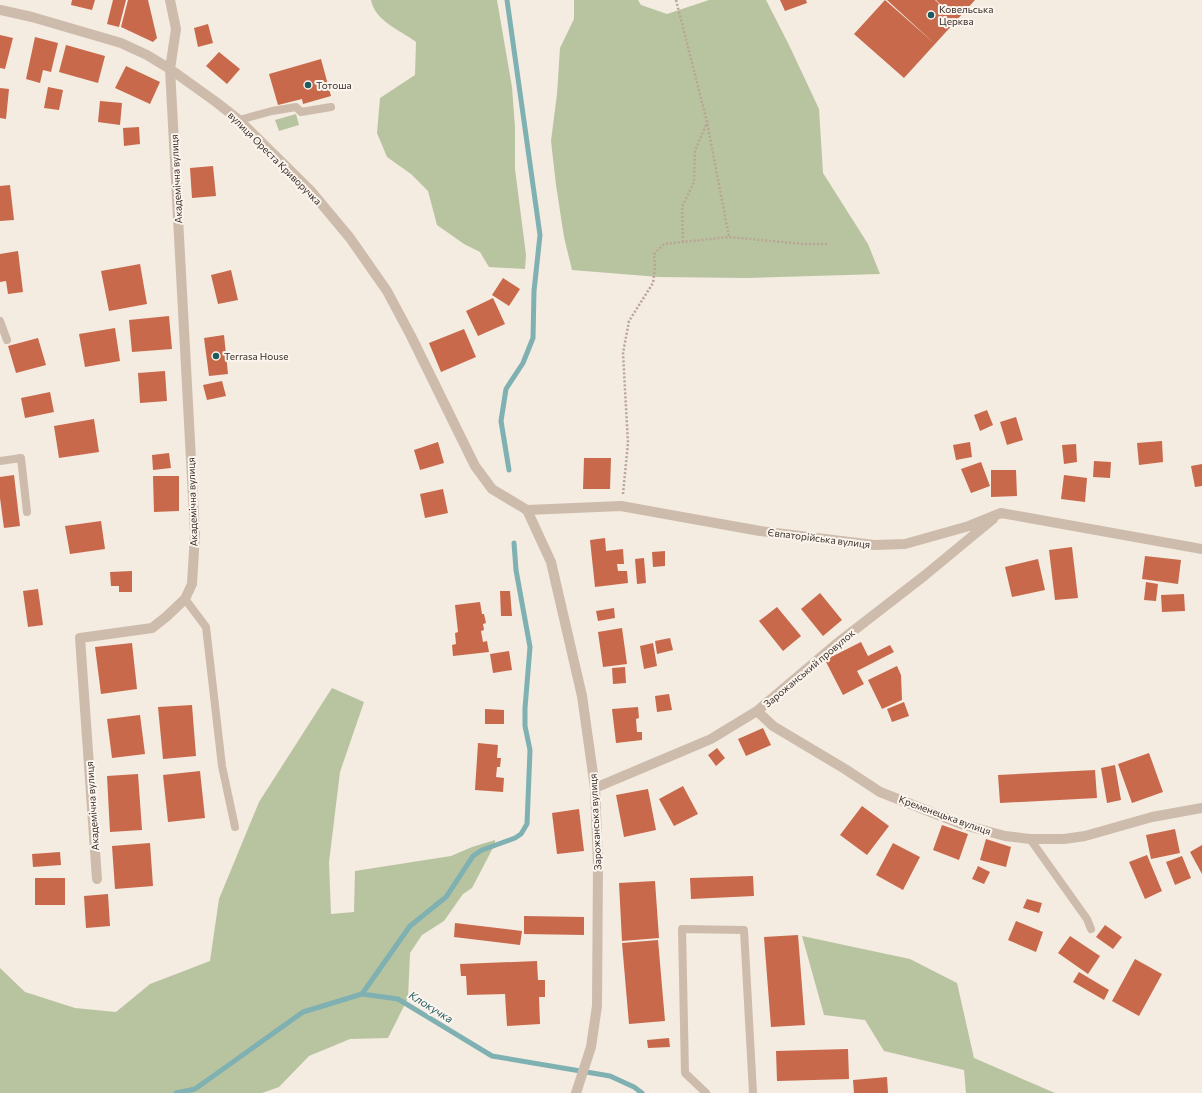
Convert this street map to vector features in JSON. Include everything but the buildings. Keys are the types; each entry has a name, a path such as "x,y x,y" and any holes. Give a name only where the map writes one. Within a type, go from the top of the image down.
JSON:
{"street":[{"name":"Академічна вулиця","path":"97,880 80,638 152,628 185,599 192,584 195,534 170,69 176,29 170,0"},
{"name":"вулиця Ореста Криворучка","path":"0,10 32,17 121,43 147,55 170,69 238,120 310,190 350,238 387,291 411,336 475,466 492,489 527,510"},
{"name":"Євпаторійська вулиця","path":"527,510 622,506 760,530 874,545 905,544 969,526 1001,513"},
{"name":"Зарожанська вулиця","path":"527,510 551,562 582,696 596,788 598,864 596,1006 591,1047 576,1093"},
{"path":"1001,513 1202,549"},
{"name":"Зарожанський провулок","path":"596,788 711,739 757,711 835,644 924,576 1001,513"},
{"name":"Кременецька вулиця","path":"757,711 773,726 845,769 880,792 964,825 1005,836 1030,839 1064,839 1085,836 1152,817 1202,808"}],"lane":[{"path":"238,120 272,111 296,107 301,112 331,106"},
{"path":"0,321 7,340"},
{"path":"0,461 21,458 27,512"},
{"path":"185,599 206,627 222,766 235,827"},
{"path":"1030,839 1087,919 1092,929"},
{"path":"706,1093 685,1072 682,930 744,930 752,1093"}],"path":[{"path":"676,0 707,122 729,237"},
{"path":"683,242 682,207 694,182 695,150 707,122"},
{"path":"622,506 628,443 623,353 629,321 653,283 655,268 654,254 664,244 729,237 804,244 828,244"}],"green space":[{"path":"371,0 497,0 512,87 515,128 515,169 526,255 525,269 489,267 480,252 464,244 437,225 428,191 411,174 387,157 377,133 380,98 415,75 416,42 377,14"},
{"path":"574,0 638,0 641,5 667,14 709,0 766,0 819,109 823,173 868,244 880,274 747,278 659,277 572,270 564,237 551,141 557,94 560,48 574,19"},
{"path":"296,114 299,125 279,131 275,120"},
{"path":"332,688 364,702 340,772 329,862 331,914 354,912 355,871 451,856 472,847 495,840 495,844 472,888 463,894 444,921 422,935 410,953 408,998 388,1038 350,1039 309,1056 279,1087 262,1093 0,1093 0,968 25,992 75,1008 116,1012 150,984 210,961 219,899 259,802"},
{"path":"802,936 910,959 957,983 974,1058 1055,1093 966,1093 964,1070 884,1051 865,1020 824,1015"}],"waterway":[{"path":"507,0 540,235 534,291 533,338 523,363 506,389 501,421 509,470"},
{"path":"362,994 410,926 446,897 473,856 482,850 515,838 521,834 527,824 530,750 525,726 525,708 530,647 516,570 514,543"},
{"name":"Клокучка","path":"176,1093 195,1089 303,1012 362,994 398,999 492,1056 610,1076 634,1087 642,1093"}],"place":[{"name":"Ковельська Церква","path":"931,15"},
{"name":"Тотоша","path":"308,85"},
{"name":"Terrasa House","path":"216,356"}]}
